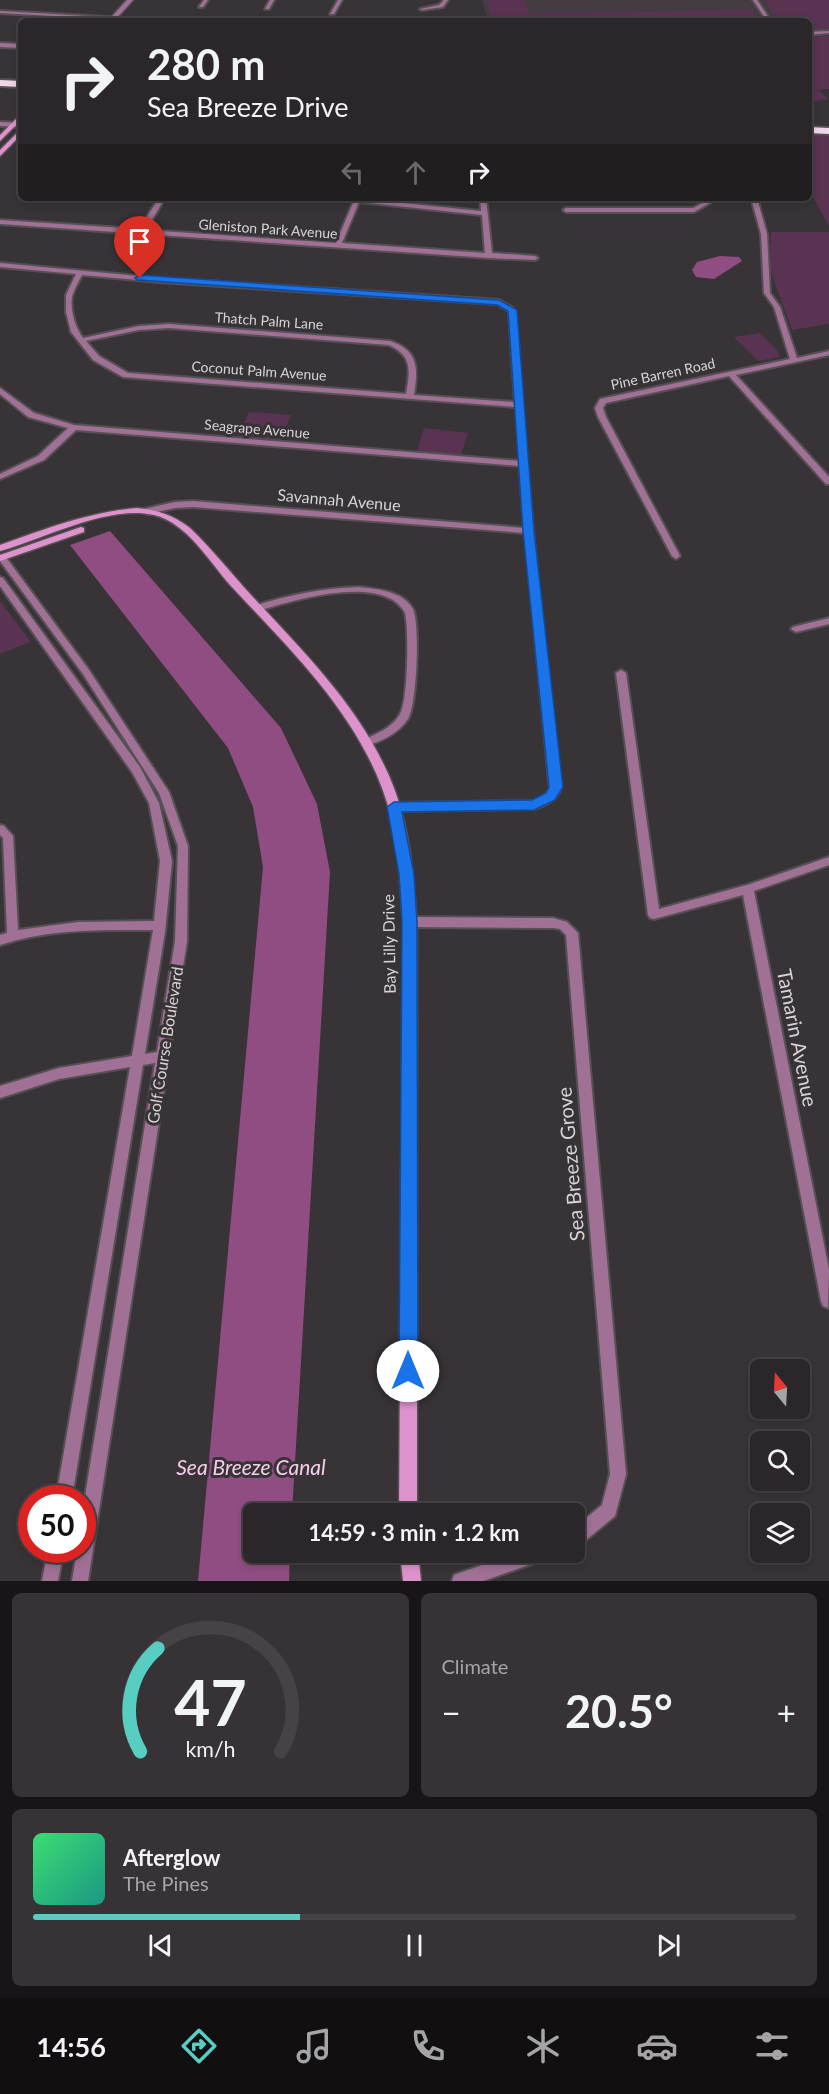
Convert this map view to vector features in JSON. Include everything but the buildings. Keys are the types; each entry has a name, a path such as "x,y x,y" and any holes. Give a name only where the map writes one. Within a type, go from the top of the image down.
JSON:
{"highway":[{"path":"0,83 18,84"},
{"path":"812,130 829,131"}],"main road":[{"path":"0,139 18,119"},
{"path":"0,154 18,134"},
{"name":"Bay Lilly Drive","path":"0,555 95,525 109,516 125,512 147,511 166,516 182,528 257,608 335,698 366,742 382,773 394,807 406,874 410,922 408,1503"},
{"path":"410,1563 412,1581"}],"street":[{"path":"114,18 130,0"},
{"path":"201,6 206,0"},
{"path":"267,8 272,0"},
{"path":"332,13 340,0"},
{"path":"422,9 441,6 446,0"},
{"path":"755,0 767,18"},
{"path":"0,12 84,18"},
{"path":"125,18 130,12"},
{"path":"812,34 829,32"},
{"path":"0,45 18,46"},
{"path":"0,124 18,125"},
{"path":"141,232 160,201"},
{"path":"338,246 356,201"},
{"path":"375,201 485,213"},
{"path":"483,201 489,256"},
{"path":"566,210 694,210 704,207 707,201"},
{"path":"755,201 764,234 766,293 777,307 794,360"},
{"name":"Gleniston Park Avenue","path":"0,222 535,258"},
{"path":"0,265 80,273 499,302 512,310 523,464 555,791 547,799 534,805 394,807"},
{"name":"Coconut Palm Avenue","path":"80,273 69,295 69,312 75,332 96,358 126,375 520,405"},
{"name":"Thatch Palm Lane","path":"82,340 139,328 169,326 390,343 403,347 409,354 413,373 410,396"},
{"name":"Pine Barren Road","path":"676,556 599,408 603,400 829,352"},
{"path":"730,373 829,482"},
{"name":"Seagrape Avenue","path":"0,390 31,415 74,427 523,464"},
{"path":"0,477 41,458 74,427"},
{"name":"Savannah Avenue","path":"147,511 192,504 529,531"},
{"name":"Golf Course Boulevard","path":"0,555 86,672 164,792 183,846 181,940 79,1581"},
{"name":"Golf Course Boulevard","path":"0,580 136,770 154,803 166,861 140,1060 66,1485"},
{"path":"257,608 299,594 342,590 383,595 406,606 411,622 407,711 401,723 392,732 366,742"},
{"path":"796,629 829,621"},
{"path":"621,673 654,915 748,888 829,861"},
{"path":"0,829 8,837 13,935"},
{"name":"Tamarin Avenue","path":"748,888 828,1301"},
{"name":"Sea Breeze Grove","path":"410,922 559,924 572,933 618,1474 609,1510 585,1530"},
{"path":"0,940 13,935 84,927 159,925"},
{"path":"0,1092 26,1081 163,1057"},
{"path":"50,1581 53,1563"},
{"path":"460,1581 512,1563"}],"shaded area":[{"path":"482,0 829,0 829,35 812,36 812,18 487,18"},
{"path":"487,0 524,0 529,14 752,10 757,18 492,18"},
{"path":"765,0 829,0 829,30 812,31 812,18 775,18"},
{"path":"829,36 829,89 819,90 828,99 812,102 812,37"},
{"path":"812,134 829,136 829,226 812,195"},
{"path":"771,232 829,232 829,324 792,330 770,270"},
{"path":"760,333 777,350 780,357 758,361 734,337"},
{"path":"249,412 291,415 280,440 238,437"},
{"path":"424,428 468,433 461,455 417,451"},
{"path":"0,601 31,642 0,654"}],"water":[{"path":"720,256 739,257 742,261 714,279 696,277 692,270 697,262"},
{"name":"Sea Breeze Canal","path":"110,531 281,728 317,804 330,872 293,1503 243,1503 243,1563 290,1563 289,1581 198,1581 263,867 253,807 228,748 70,545"}],"route":[{"path":"140,278 499,302 512,310 529,531 556,787 550,797 534,805 394,807 406,874 410,922 408,1371"}]}
